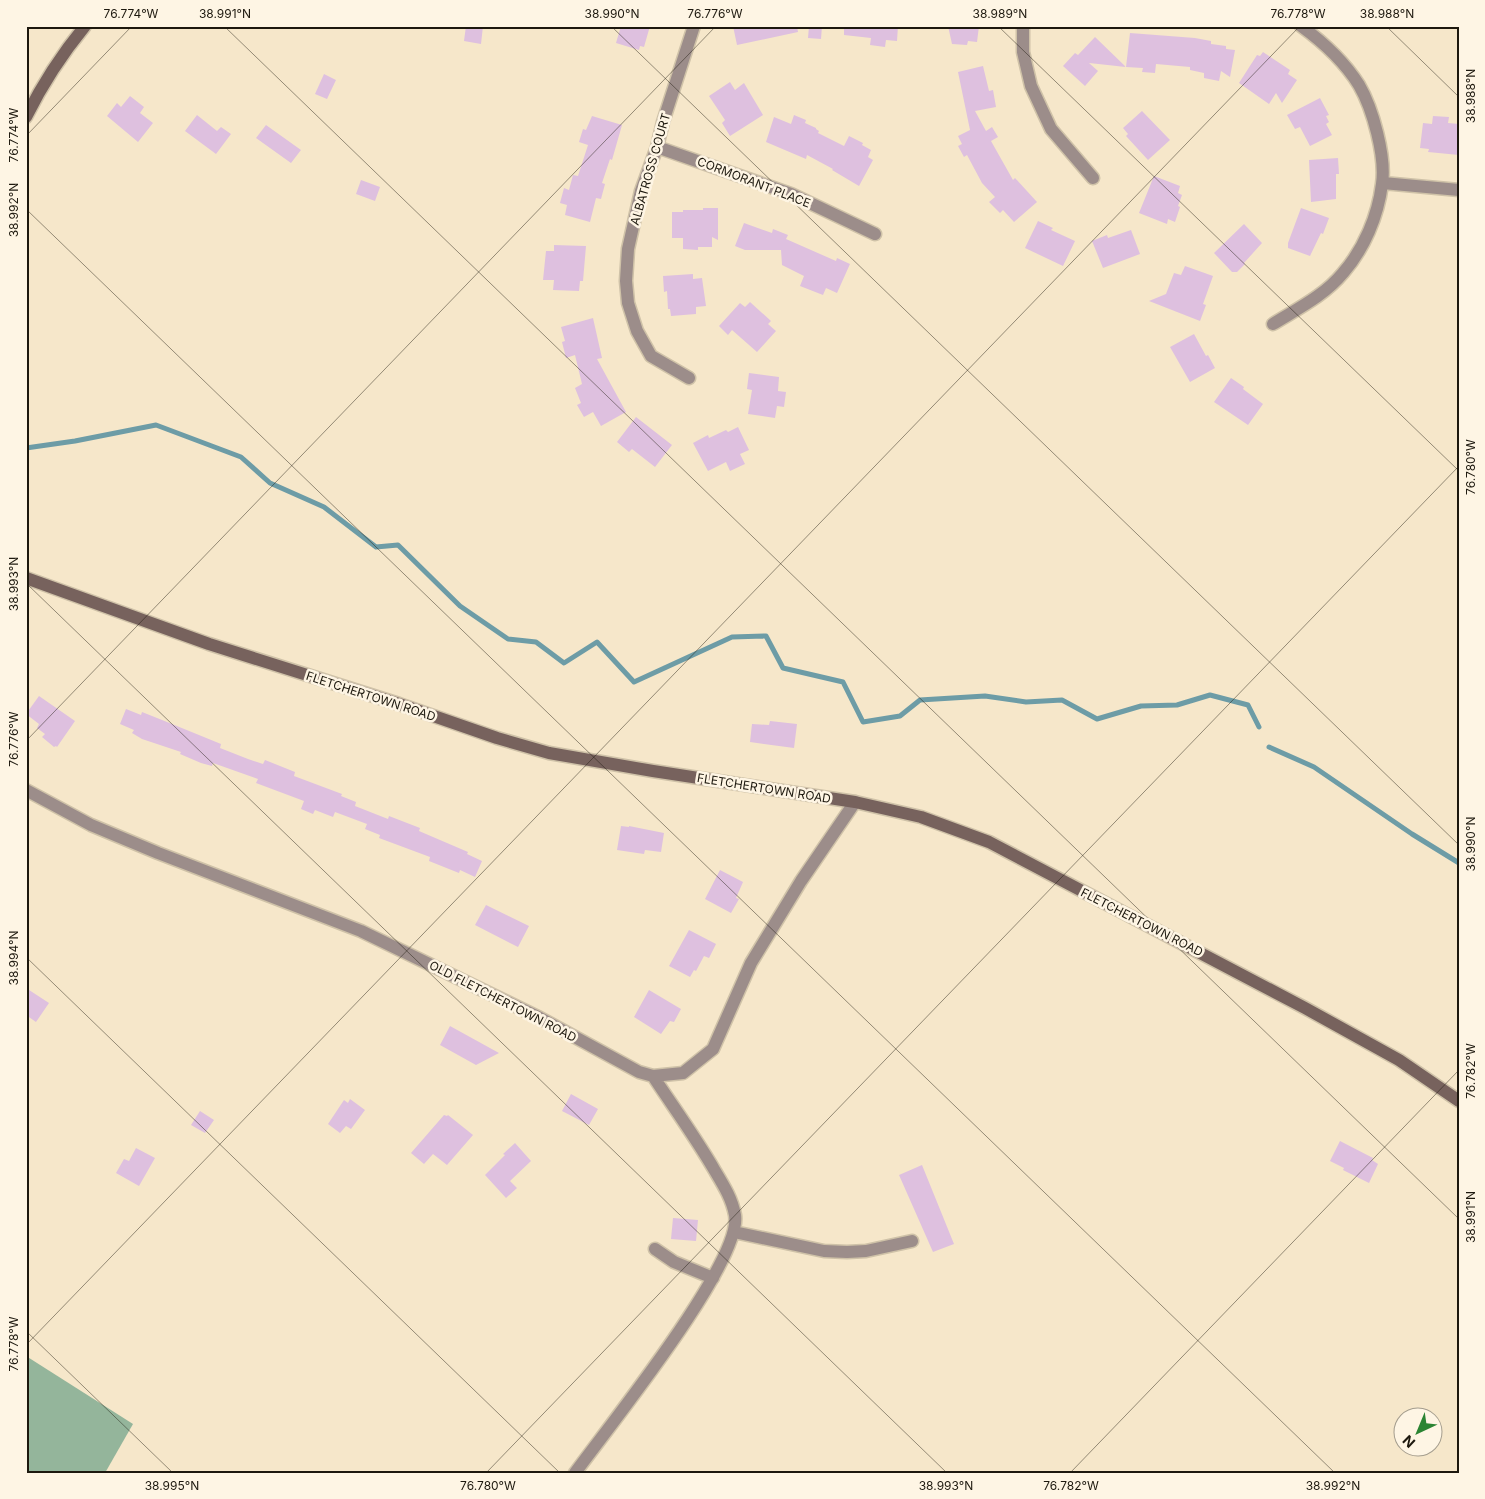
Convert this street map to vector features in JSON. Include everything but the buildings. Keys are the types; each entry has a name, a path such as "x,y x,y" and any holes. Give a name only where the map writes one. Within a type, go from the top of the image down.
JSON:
{"street":[{"path":"26,117 52,71 85,26"},
{"name":"ALBATROSS COURT","path":"689,378 651,356 637,331 628,303 626,281 628,250 641,191 657,147 694,26"},
{"path":"1023,26 1023,52 1031,86 1051,129 1093,178"},
{"path":"1273,324 1320,295 1342,275 1355,258 1367,236 1383,183 1381,149 1372,116 1359,86 1342,62 1318,38 1301,26"},
{"name":"CORMORANT PLACE","path":"657,147 791,194 875,234"},
{"path":"1383,183 1459,190"},
{"name":"FLETCHERTOWN ROAD","path":"26,578 209,644 400,704 497,738 549,753 855,802 921,817 989,842 1305,1008 1399,1060 1459,1100"},
{"name":"OLD FLETCHERTOWN ROAD","path":"26,790 99,828 361,931 540,1018 640,1072 653,1076 683,1073 713,1049 751,963 801,882 855,802"},
{"path":"575,1473 657,1365 713,1278 728,1250 734,1232 736,1218 731,1198 706,1156 653,1076"},
{"path":"734,1232 824,1251 866,1251 912,1241"},
{"path":"655,1250 674,1262 713,1278"}],"green space":[{"path":"26,1356 133,1424 105,1473 26,1473"}],"waterway":[{"path":"26,448 75,441 156,425 241,457 270,483 324,507 376,547 398,545 460,606 508,639 536,642 564,663 597,642 634,682 732,637 766,636 783,668 843,682 863,722 900,716 920,700 985,696 1026,702 1062,700 1097,719 1141,706 1177,705 1210,695 1248,705 1259,727"},
{"path":"1269,747 1314,767 1412,834 1459,863"}]}
